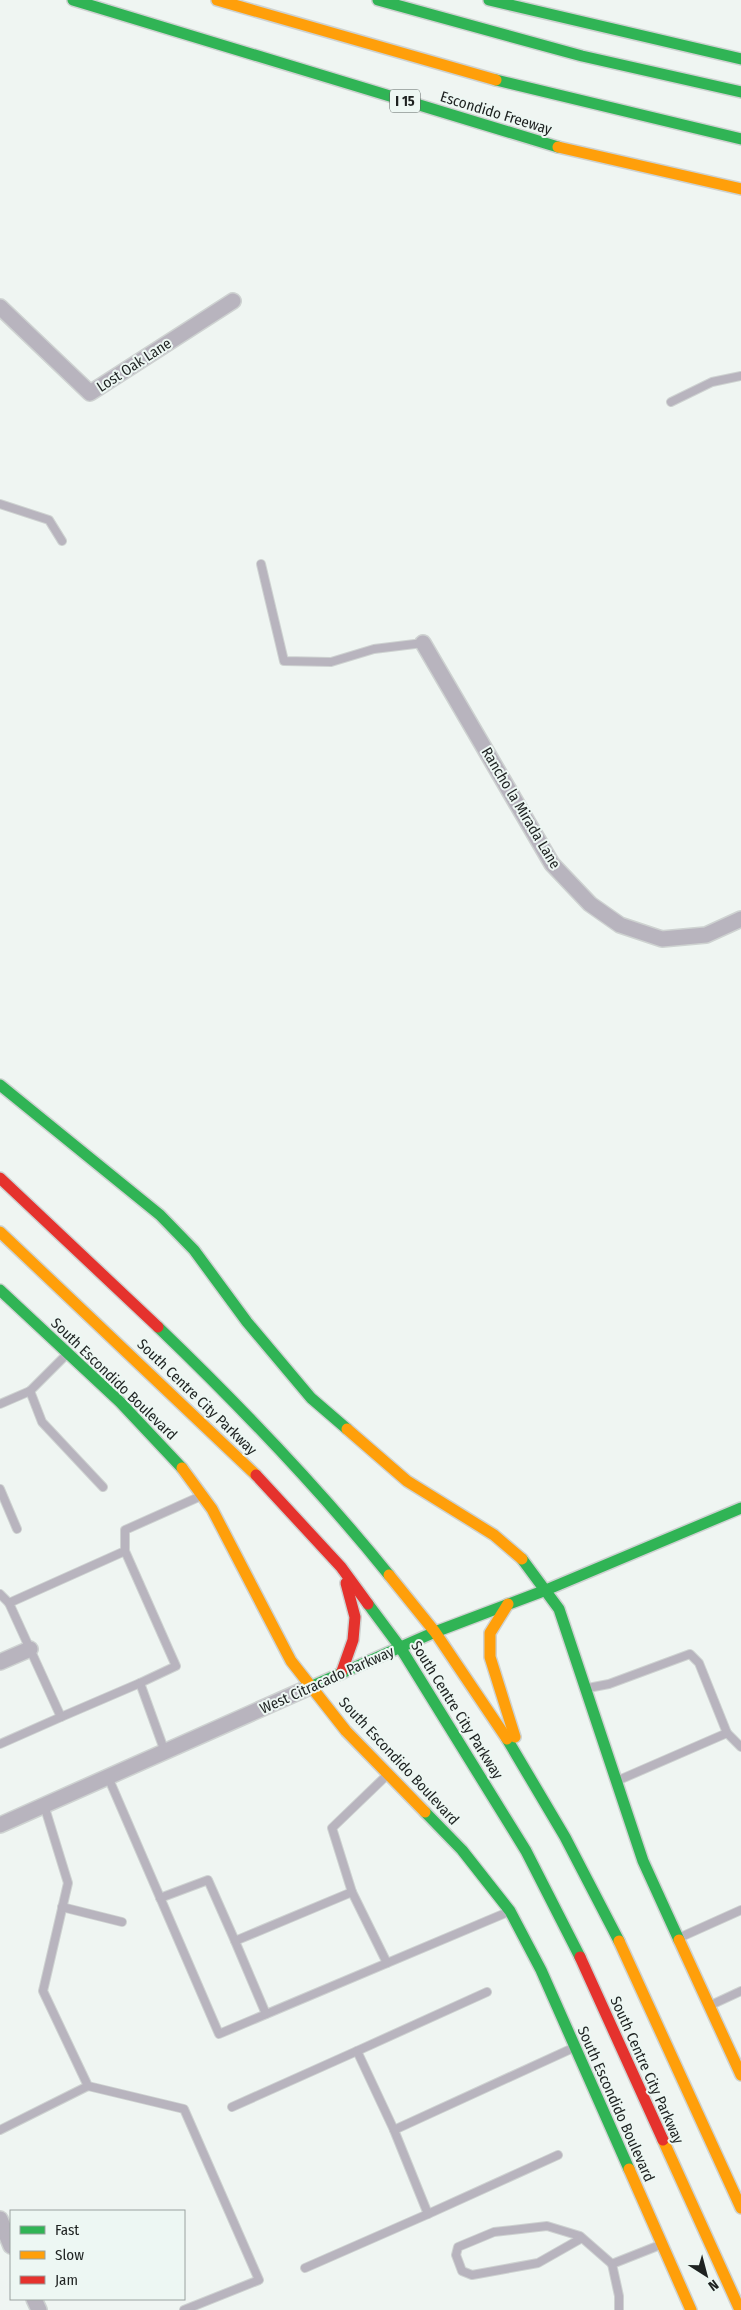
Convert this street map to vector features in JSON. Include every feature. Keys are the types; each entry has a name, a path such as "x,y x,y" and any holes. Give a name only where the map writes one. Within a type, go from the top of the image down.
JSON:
{"main road":[{"name":"Escondido Freeway","path":"73,0 546,144 741,189"},
{"path":"217,0 476,75 741,139"},
{"path":"378,0 582,56 741,92"},
{"path":"489,0 741,60"},
{"path":"0,1085 112,1178 160,1215 194,1250 247,1322 311,1398 407,1481 494,1535 523,1559 559,1609 587,1688 643,1861 741,2076"},
{"name":"South Centre City Parkway","path":"0,1178 228,1394 365,1545 434,1632 523,1764 566,1837 608,1917 741,2208"},
{"name":"South Centre City Parkway","path":"0,1232 275,1493 341,1567 400,1648 526,1851 572,1940 740,2310"},
{"name":"South Escondido Boulevard","path":"1,1293 68,1353 145,1428 191,1478 230,1541 289,1658 310,1687 346,1732 462,1850 510,1911 541,1970 691,2310"},
{"name":"West Citracado Parkway","path":"310,1687 434,1632 546,1590 741,1508"},
{"path":"341,1567 355,1617 353,1640 341,1674"},
{"path":"508,1604 490,1633 490,1657 523,1764"}],"street":[{"name":"Lost Oak Lane","path":"0,307 90,393 233,301"},
{"name":"Rancho la Mirada Lane","path":"423,644 552,864 590,904 620,925 662,939 706,936 741,919"},
{"path":"0,1662 30,1649"},
{"name":"West Citracado Parkway","path":"0,1824 310,1687"},
{"path":"0,2220 10,2244"}],"lane":[{"path":"671,402 712,382 741,376"},
{"path":"0,504 49,520 62,541"},
{"path":"261,564 284,661 331,662 374,648 423,644"},
{"path":"0,1404 30,1391 68,1353"},
{"path":"30,1391 42,1422 103,1487"},
{"path":"0,1490 17,1529"},
{"path":"0,1744 176,1666 125,1551 125,1530 203,1496"},
{"path":"8,1603 125,1551"},
{"path":"0,1594 8,1603 62,1717"},
{"path":"587,1688 609,1684 690,1654 699,1663 727,1733 741,1748"},
{"path":"140,1683 165,1752"},
{"path":"617,1780 727,1733"},
{"path":"387,1963 352,1892 332,1828 388,1775"},
{"path":"108,1777 219,2034 510,1911"},
{"path":"44,1805 68,1883 43,1991 88,2086"},
{"path":"160,1898 208,1880 266,2014"},
{"path":"235,1941 352,1892"},
{"path":"62,1907 122,1922"},
{"path":"679,1938 741,1910"},
{"path":"710,2005 741,1991"},
{"path":"232,2107 487,1992"},
{"path":"394,2130 575,2047"},
{"path":"358,2051 394,2130 428,2214"},
{"path":"0,2130 88,2086 184,2109 259,2280 184,2310"},
{"path":"305,2268 558,2155"},
{"path":"582,2238 538,2263 472,2275 462,2271 456,2255 458,2248 494,2232 547,2226 582,2238 612,2264 619,2310"},
{"path":"612,2264 662,2244"}],"traffic: fast":[{"path":"73,0 558,147"},
{"path":"378,0 582,56 741,92"},
{"path":"489,0 741,59"},
{"path":"496,80 741,139"},
{"path":"0,1085 160,1215 194,1250 247,1322 311,1398 347,1429"},
{"path":"0,1290 120,1402 182,1468"},
{"path":"158,1327 277,1447 389,1575"},
{"path":"310,1687 435,1632 546,1590 741,1508"},
{"path":"522,1559 559,1609 643,1861 679,1940"},
{"path":"368,1604 400,1647 526,1851 580,1957"},
{"path":"507,1739 565,1837 619,1941"},
{"path":"425,1812 462,1850 510,1911 541,1970 629,2169"}],"traffic: slow":[{"path":"217,0 496,80"},
{"path":"558,147 741,189"},
{"path":"0,1232 256,1475"},
{"path":"347,1429 407,1481 494,1535 522,1559"},
{"path":"182,1468 212,1509 291,1661 346,1731 425,1812"},
{"path":"389,1575 435,1632 507,1739"},
{"path":"508,1604 490,1633 490,1657 515,1737"},
{"path":"679,1940 741,2075"},
{"path":"619,1941 741,2208"},
{"path":"663,2140 740,2310"},
{"path":"629,2169 691,2310"}],"traffic: jam":[{"path":"0,1178 158,1327"},
{"path":"256,1475 341,1567 368,1604"},
{"path":"341,1674 353,1640 355,1617 346,1583"},
{"path":"580,1957 663,2140"}]}
